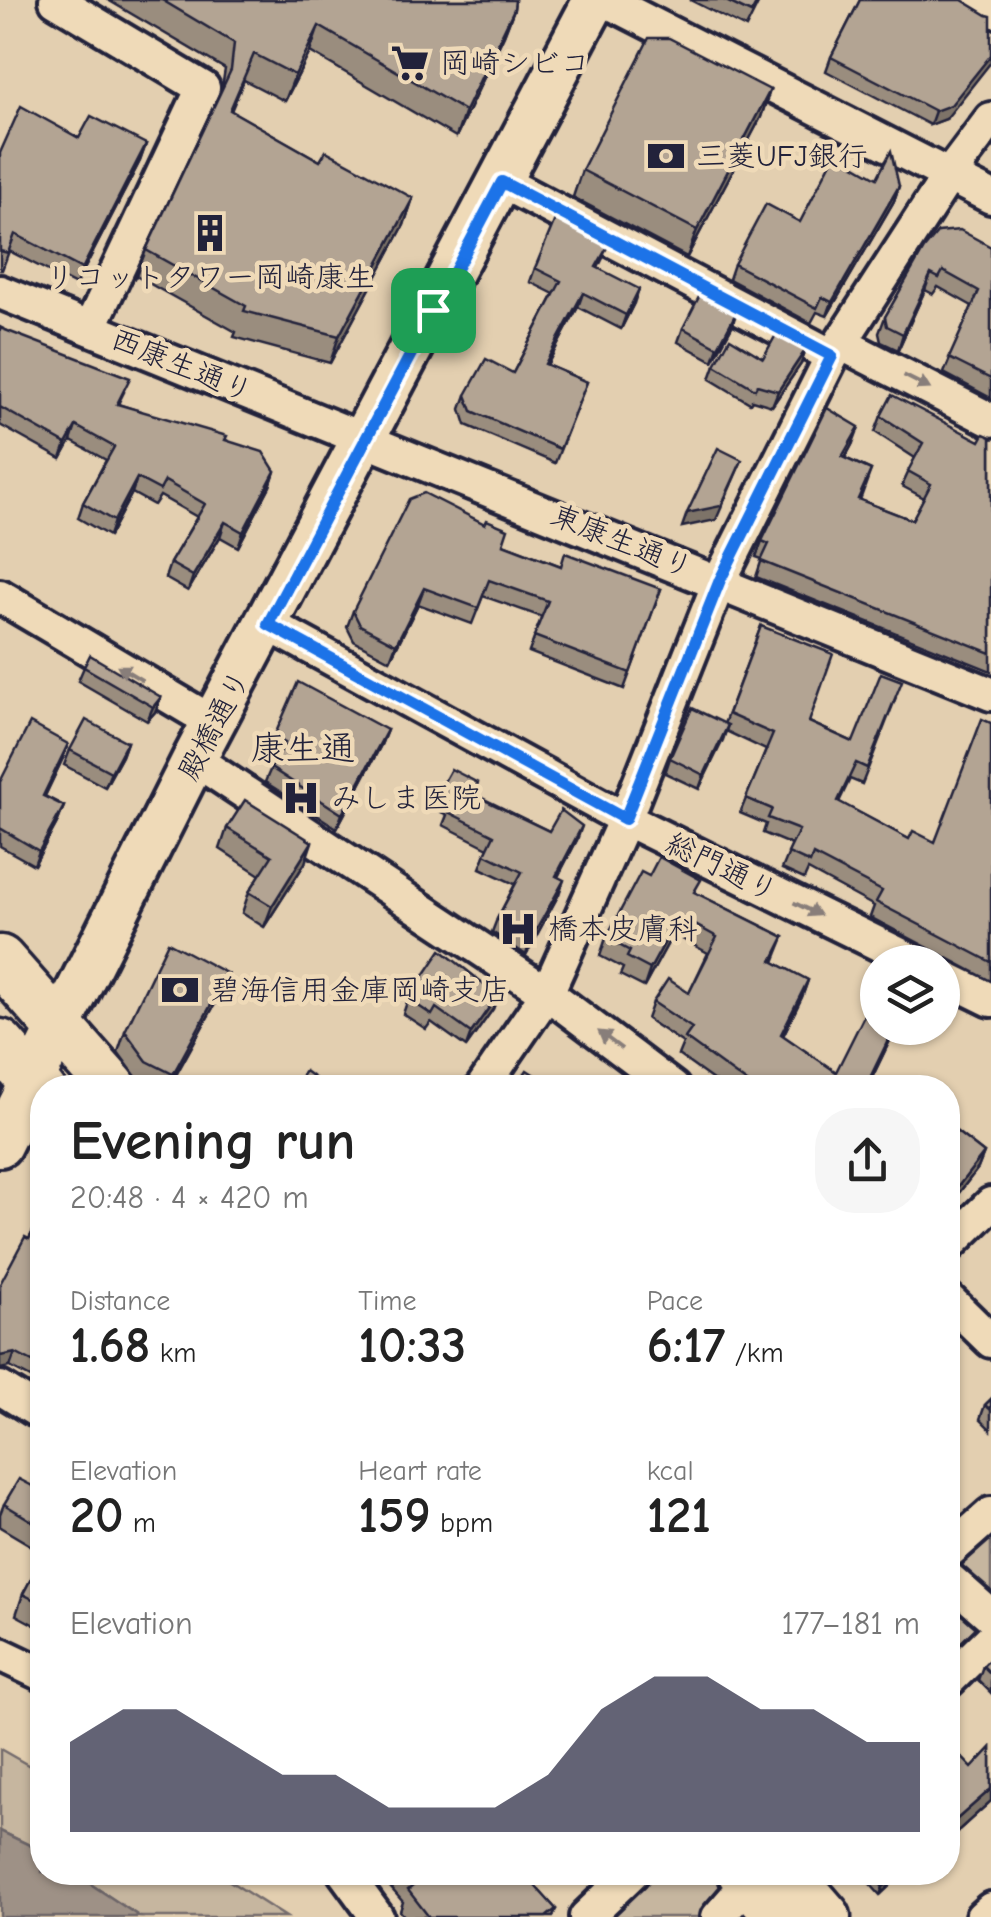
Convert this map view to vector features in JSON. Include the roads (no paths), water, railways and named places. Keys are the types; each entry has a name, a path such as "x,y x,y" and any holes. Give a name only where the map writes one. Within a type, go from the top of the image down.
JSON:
{"highway":[{"path":"0,960 102,1075"},
{"path":"0,1044 30,1079"},
{"path":"766,1885 826,1917"}],"main road":[{"name":"殿橋通り","path":"42,1075 60,1027 204,741 595,0"},
{"name":"殿橋通り","path":"0,1145 30,1098"}],"street":[{"path":"56,0 203,88 90,328"},
{"path":"604,0 991,196"},
{"path":"970,0 991,12"},
{"path":"491,1075 547,993 625,819 720,580 837,350 949,175 991,120"},
{"path":"502,182 837,350 991,420"},
{"name":"西康生通り","path":"3,299 90,328 364,437"},
{"name":"東康生通り","path":"364,437 991,694"},
{"path":"0,596 204,741 656,1075"},
{"name":"総門通り","path":"268,624 625,819 881,945"},
{"path":"960,985 991,1000"},
{"path":"960,1234 991,1204"},
{"path":"960,1311 991,1341"},
{"path":"0,1388 30,1407"},
{"path":"960,1541 991,1514"},
{"path":"960,1589 991,1616"},
{"path":"960,1669 991,1638"},
{"path":"0,1654 30,1668"},
{"path":"354,1885 377,1917"},
{"path":"586,1917 619,1885"},
{"path":"718,1917 763,1885"},
{"path":"982,1917 991,1909"}],"place":[{"name":"岡崎シビコ","path":"410,63"},
{"name":"三菱UFJ銀行","path":"666,156"},
{"name":"リコットタワー岡崎康生","path":"210,233"},
{"name":"みしま医院","path":"301,798"},
{"name":"橋本皮膚科","path":"518,929"},
{"name":"碧海信用金庫岡崎支店","path":"180,990"}],"district":[{"name":"康生通","path":"303,748"}]}
